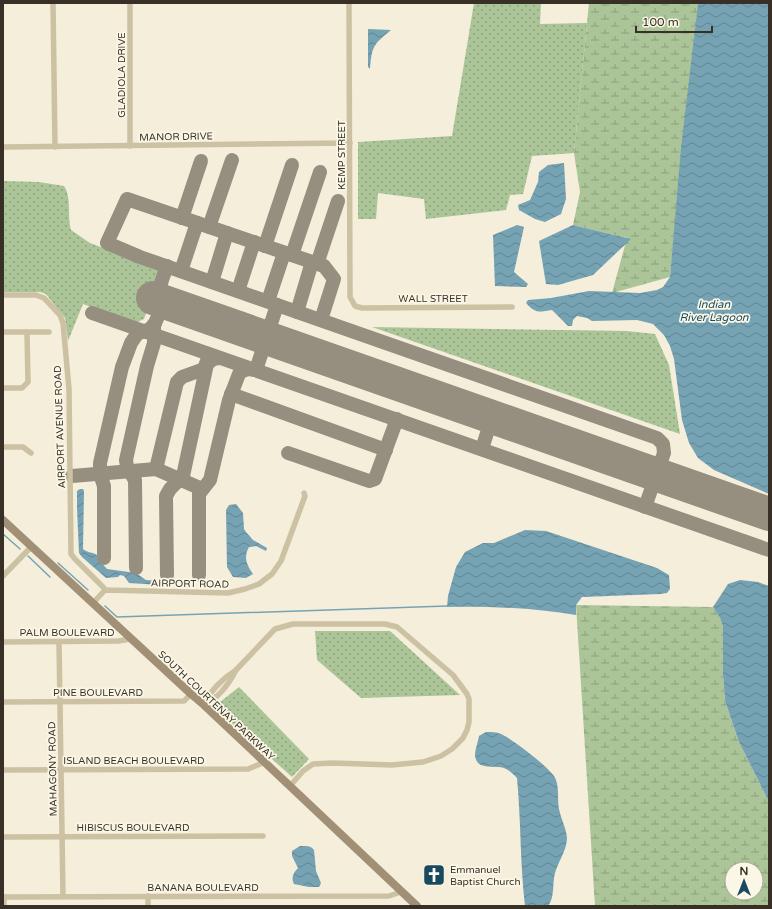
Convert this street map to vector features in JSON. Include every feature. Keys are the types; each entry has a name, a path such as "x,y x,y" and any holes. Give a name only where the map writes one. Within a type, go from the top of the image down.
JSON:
{"main road":[{"name":"SOUTH COURTENAY PARKWAY","path":"3,520 204,705 417,906"}],"street":[{"path":"53,3 55,146"},
{"name":"GLADIOLA DRIVE","path":"130,3 130,146"},
{"name":"KEMP STREET","path":"349,3 350,297 355,306"},
{"name":"MANOR DRIVE","path":"3,147 350,143"},
{"name":"AIRPORT AVENUE ROAD","path":"3,295 36,295 44,298 60,315 63,323 69,389 72,554 75,559 104,586 105,590"},
{"name":"WALL STREET","path":"355,306 362,308 512,307"},
{"path":"3,332 49,332"},
{"path":"3,388 22,388 28,382 27,332"},
{"path":"3,447 23,447 31,453"},
{"name":"AIRPORT ROAD","path":"105,590 228,594 259,584 272,574 281,560 304,493"},
{"path":"3,576 31,546"},
{"path":"93,603 105,590"},
{"path":"204,705 212,701 232,678 236,670 275,629 293,624 385,624 397,627 453,675 467,694 469,700 469,722 467,730 458,744 441,756 423,762 392,766 312,764 303,771 290,786"},
{"name":"PALM BOULEVARD","path":"3,642 122,641 131,639"},
{"name":"MAHAGONY ROAD","path":"59,642 63,896"},
{"name":"PINE BOULEVARD","path":"3,702 184,701 191,694"},
{"name":"ISLAND BEACH BOULEVARD","path":"3,770 248,769 265,762"},
{"name":"HIBISCUS BOULEVARD","path":"3,837 263,836"},
{"name":"BANANA BOULEVARD","path":"4,897 389,896 401,892"},
{"path":"148,896 148,906"},
{"path":"4,897 4,906"}],"green space":[{"path":"474,3 541,3 540,24 587,23 574,153 532,156 523,194 510,195 506,210 426,219 424,199 378,193 376,219 358,219 358,142 452,136"},
{"path":"589,3 698,3 670,277 612,293 627,238 573,225 580,192 574,153"},
{"path":"3,181 39,182 64,186 69,202 69,219 71,230 90,243 156,268 159,275 144,319 135,323 83,304 68,341 65,318 46,294 40,292 3,292"},
{"path":"372,327 627,331 655,334 669,365 680,434"},
{"path":"576,605 713,607 720,618 723,627 723,675 725,701 739,742 769,802 769,906 595,906"},
{"path":"315,631 390,631 460,695 361,698 317,660"},
{"path":"239,687 309,759 292,777 214,707"}],"water":[{"name":"Indian River Lagoon","path":"698,3 769,3 769,494 714,470 698,458 689,443 682,420 674,359 670,346 664,335 653,324 637,320 592,321 587,318 577,316 573,320 572,326 568,326 552,310 535,311 526,303 528,300 551,298 589,291 640,293 657,290 663,287 670,277 681,148"},
{"path":"368,29 391,30 374,46 370,69 368,67"},
{"path":"564,163 566,199 561,214 545,222 535,219 519,210 518,205 530,200 538,182 539,172 548,165"},
{"path":"517,225 524,227 514,272 528,284 526,287 495,286 493,235"},
{"path":"573,225 631,239 593,275 558,285 546,284 539,241"},
{"path":"83,489 84,491 83,549 97,555 98,559 107,569 136,573 146,580 160,581 160,585 129,583 124,576 120,575 118,577 106,578 82,557 79,553 77,508 77,491"},
{"path":"236,504 243,513 244,529 246,532 253,540 267,548 266,551 256,546 249,547 246,555 246,561 253,574 246,578 233,577 227,567 226,510 229,505"},
{"path":"525,530 546,531 657,568 669,575 670,589 667,593 660,594 582,597 576,605 576,615 512,608 447,607 448,596 456,567 465,552 483,543 494,543"},
{"path":"740,580 758,582 769,586 769,802 739,742 725,701 723,675 723,627 720,618 713,607 728,584"},
{"path":"486,732 499,733 507,737 550,771 556,780 558,788 558,805 567,839 565,848 556,869 552,899 548,906 525,906 517,778 504,768 482,765 476,760 475,753 479,736"},
{"path":"300,846 310,847 314,850 316,871 321,883 319,887 294,884 293,876 298,868 292,856 292,851"}],"waterway":[{"path":"3,534 20,549"},
{"path":"28,556 50,577"},
{"path":"58,563 88,590"},
{"path":"105,606 117,617 447,606"}],"taxiway":[{"path":"209,227 232,160"},
{"path":"182,218 201,161"},
{"path":"265,246 292,165"},
{"path":"292,255 320,172"},
{"path":"321,320 334,279 324,266 127,199 107,243 140,257 657,438 663,444 664,453 645,507"},
{"path":"317,264 338,201"},
{"path":"181,271 197,223"},
{"path":"212,282 227,233"},
{"path":"238,291 254,242"},
{"path":"268,301 284,253"},
{"path":"297,312 312,262"},
{"path":"152,332 161,312 173,305 164,300 160,292 161,283 167,266"},
{"path":"199,575 199,494 210,480 229,400 239,374 248,369 256,370 277,305"},
{"path":"92,313 769,550"},
{"path":"104,558 104,486 100,474 100,463 122,367 131,343 137,334 150,329 155,323"},
{"path":"136,568 135,480 127,467 126,460 147,366 154,343 154,326"},
{"path":"167,575 166,496 170,489 183,476 207,364 213,359 219,358"},
{"path":"156,469 177,382 182,377 204,369 207,361"},
{"path":"231,394 386,450"},
{"path":"482,449 492,417"},
{"path":"288,453 369,481 375,479 397,419"},
{"path":"72,476 156,469 202,489"}],"runway":[{"path":"153,298 769,514"}],"place":[{"name":"Emmanuel Baptist Church","path":"434,875"}]}
